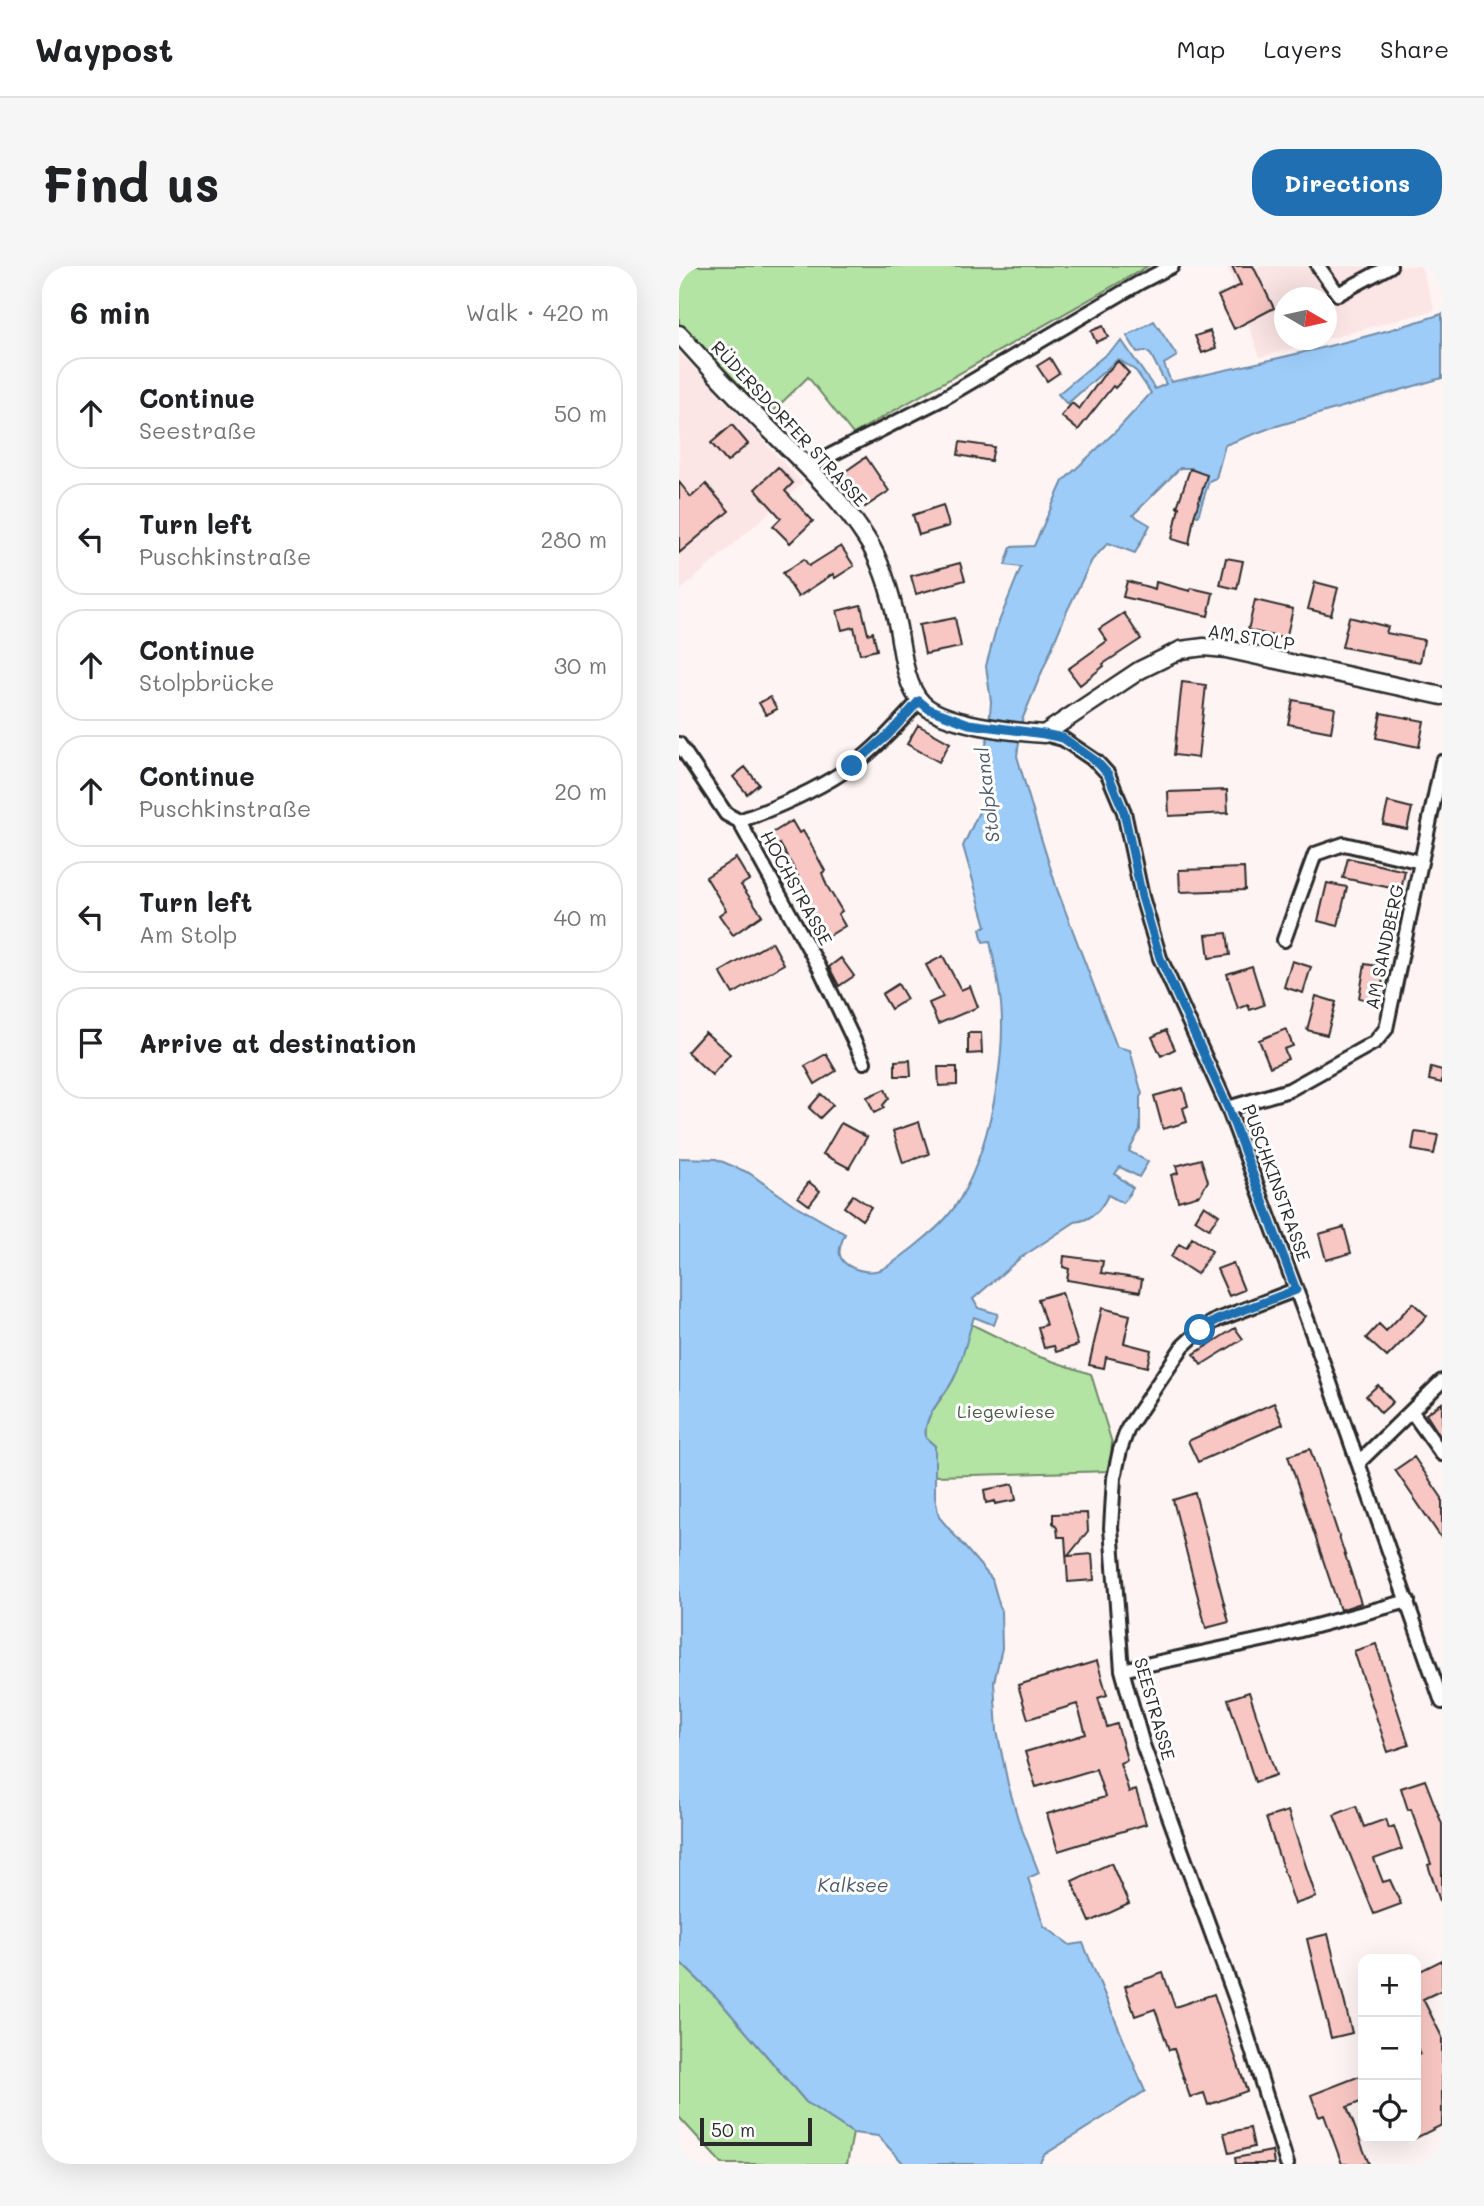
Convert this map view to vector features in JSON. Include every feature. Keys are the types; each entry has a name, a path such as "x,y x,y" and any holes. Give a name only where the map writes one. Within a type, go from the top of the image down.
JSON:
{"main road":[{"name":"RÜDERSDORFER STRASSE","path":"679,334 840,502 867,539 892,601 906,670 919,701"},
{"name":"AM STOLP","path":"1038,733 1140,670 1181,650 1204,647 1226,649 1442,696"},
{"path":"919,701 929,709 969,724 1038,733"}],"street":[{"path":"807,467 942,399 1172,266"},
{"path":"1318,266 1338,294 1390,266"},
{"path":"739,821 783,806 852,766 888,735 919,701"},
{"name":"PUSCHKINSTRASSE","path":"1038,733 1063,738 1097,762 1108,774 1124,812 1142,897 1160,958 1228,1108 1316,1343 1442,1702"},
{"name":"HOCHSTRASSE","path":"679,744 726,814 739,821 819,967 864,1062"},
{"name":"AM SANDBERG","path":"1228,1108 1289,1090 1374,1042 1385,1029 1442,762"},
{"path":"1284,940 1315,854 1344,844 1421,862"},
{"name":"SEESTRASSE","path":"1287,2164 1239,2008 1143,1745 1122,1670 1111,1528 1114,1478 1128,1429 1183,1346 1200,1330 1217,1320 1296,1290"},
{"path":"1358,1463 1442,1381"},
{"path":"1412,1412 1442,1454"},
{"path":"1122,1670 1271,1638 1408,1601"}],"shaded area":[{"path":"1227,266 1421,266 1435,310 1337,336 1337,287 1274,287 1274,350 1287,350 1260,357"},
{"path":"679,352 803,483 679,592"}],"green space":[{"path":"679,266 1148,266 853,434 808,377 762,422 679,334"},
{"name":"Liegewiese","path":"971,1324 1034,1355 1091,1374 1112,1443 1110,1471 935,1476 935,1446 926,1438 927,1422 954,1378"},
{"path":"679,1961 718,1999 806,2102 853,2133 847,2164 722,2164 679,2117"}],"water":[{"name":"Kalksee","path":"1442,314 1442,378 1270,428 1225,445 1216,478 1209,481 1198,516 1180,511 1192,468 1180,468 1133,515 1150,525 1135,553 1108,543 1092,560 1067,611 1022,720 1017,756 1057,889 1117,1047 1130,1050 1142,1094 1140,1130 1129,1151 1148,1162 1139,1177 1120,1167 1115,1174 1133,1188 1123,1203 1108,1195 1095,1213 1075,1222 1019,1259 973,1299 978,1308 998,1314 994,1325 974,1317 956,1373 927,1422 926,1438 935,1446 935,1497 939,1517 992,1579 1001,1611 1002,1648 994,1682 997,1731 1018,1819 1039,1873 1028,1878 1044,1926 1070,1945 1083,1943 1145,2091 1044,2155 1039,2164 904,2164 878,2136 853,2133 806,2102 718,1999 679,1961 679,1158 716,1159 749,1173 793,1204 845,1234 840,1249 841,1258 847,1265 862,1271 877,1271 890,1265 942,1222 960,1198 983,1146 1001,1056 1002,1028 998,980 990,941 983,942 980,929 986,926 963,846 985,799 980,766 988,737 991,702 986,666 996,629 1021,567 1005,565 1011,547 1034,546 1063,481 1118,429 1151,393 1136,371 1118,359 1067,404 1058,394 1122,341 1155,389 1166,384 1151,355 1146,351 1137,352 1127,336 1154,321 1177,356 1164,364 1171,382 1311,350 1337,350 1337,344"}],"building":[{"path":"1232,266 1253,266 1274,308 1234,329 1218,296 1241,285"},
{"path":"1103,326 1108,337 1096,342 1091,331"},
{"path":"1210,331 1216,348 1202,353 1195,336"},
{"path":"1050,358 1059,373 1047,381 1037,366"},
{"path":"1118,361 1129,373 1115,388 1113,386 1078,430 1061,416 1072,403 1079,409 1103,376"},
{"path":"732,425 748,444 727,462 711,443"},
{"path":"960,442 994,447 991,461 958,455"},
{"path":"866,457 889,491 865,507 843,473"},
{"path":"778,467 793,483 785,491 813,521 790,543 773,526 781,518 755,489"},
{"path":"1190,469 1207,475 1189,544 1172,539 1177,507"},
{"path":"679,482 691,497 706,484 729,511 679,553"},
{"path":"943,505 949,526 919,535 913,515"},
{"path":"841,546 854,566 835,578 833,574 798,597 783,573 804,559 809,566"},
{"path":"1226,558 1243,561 1237,589 1220,585"},
{"path":"960,563 965,580 916,594 911,576"},
{"path":"1127,581 1155,589 1156,582 1190,591 1191,588 1213,593 1208,616 1123,597"},
{"path":"1315,582 1338,588 1331,615 1308,609"},
{"path":"1255,600 1293,609 1286,639 1248,630"},
{"path":"861,605 868,634 873,632 877,650 860,654 854,627 842,630 837,611"},
{"path":"1124,613 1141,639 1103,664 1104,666 1080,685 1068,669 1107,641 1099,629"},
{"path":"1349,617 1388,627 1386,633 1424,640 1420,662 1342,647"},
{"path":"955,618 961,647 925,654 919,625"},
{"path":"1182,682 1206,685 1198,758 1174,755"},
{"path":"770,697 777,709 766,715 759,703"},
{"path":"1293,700 1335,708 1331,732 1288,724"},
{"path":"1381,713 1424,721 1419,747 1376,738"},
{"path":"918,725 950,743 939,762 907,744"},
{"path":"745,767 759,784 747,794 733,777"},
{"path":"1227,790 1228,813 1169,816 1168,792"},
{"path":"1388,802 1412,808 1407,829 1383,824"},
{"path":"792,821 799,833 803,831 810,843 825,871 822,873 827,886 842,911 838,914 845,926 822,940 815,928 819,925 798,887 802,885 796,872 780,844 776,847 769,835"},
{"path":"736,858 749,880 741,885 762,915 733,935 719,915 726,910 706,877"},
{"path":"1348,858 1405,871 1401,890 1343,878"},
{"path":"1244,868 1245,890 1180,892 1179,870"},
{"path":"1327,883 1347,887 1338,926 1318,921"},
{"path":"1227,933 1230,955 1209,958 1206,935"},
{"path":"772,942 784,964 733,994 720,972"},
{"path":"943,956 961,990 970,986 978,1007 938,1024 929,1003 943,997 926,965"},
{"path":"841,958 854,976 839,986 829,967"},
{"path":"1292,961 1311,967 1303,993 1284,987"},
{"path":"1365,964 1385,967 1379,1002 1359,998"},
{"path":"1252,966 1264,1005 1250,1010 1248,1005 1238,1009 1227,974"},
{"path":"898,984 907,999 891,1009 882,994"},
{"path":"1316,996 1336,1002 1327,1035 1307,1030"},
{"path":"1286,1029 1293,1046 1284,1049 1288,1059 1270,1067 1259,1040"},
{"path":"1166,1030 1175,1049 1161,1056 1152,1037"},
{"path":"705,1032 730,1054 712,1075 687,1052"},
{"path":"968,1033 981,1033 982,1053 968,1054"},
{"path":"826,1054 836,1071 815,1084 805,1066"},
{"path":"910,1060 911,1076 895,1076 895,1061"},
{"path":"938,1067 957,1067 957,1085 939,1086"},
{"path":"1431,1067 1442,1070 1442,1083 1429,1080"},
{"path":"1183,1088 1188,1106 1183,1108 1187,1122 1163,1129 1154,1096"},
{"path":"885,1089 889,1098 883,1105 884,1108 874,1113 867,1097"},
{"path":"821,1094 833,1105 820,1118 809,1108"},
{"path":"919,1122 929,1154 903,1163 893,1131"},
{"path":"841,1123 867,1137 849,1168 823,1154"},
{"path":"1415,1132 1438,1135 1434,1154 1412,1150"},
{"path":"1201,1159 1208,1181 1200,1195 1178,1201 1171,1175 1178,1173 1176,1166"},
{"path":"809,1182 820,1191 809,1205 798,1197"},
{"path":"853,1195 871,1207 862,1220 844,1207"},
{"path":"1204,1205 1219,1215 1209,1229 1195,1220"},
{"path":"1344,1227 1351,1253 1326,1260 1319,1234"},
{"path":"1192,1238 1212,1251 1197,1274 1171,1257 1179,1244 1186,1248"},
{"path":"1064,1256 1103,1261 1101,1273 1142,1279 1140,1292 1067,1280 1069,1269 1063,1267"},
{"path":"1233,1263 1244,1290 1229,1296 1217,1269"},
{"path":"1062,1292 1078,1345 1056,1352 1054,1346 1044,1348 1038,1327 1046,1325 1038,1299"},
{"path":"1413,1303 1427,1316 1387,1357 1366,1338 1379,1324 1386,1331"},
{"path":"1102,1308 1130,1315 1124,1343 1151,1350 1147,1367 1106,1357 1104,1368 1089,1365"},
{"path":"1235,1328 1243,1339 1201,1365 1194,1354"},
{"path":"1378,1385 1393,1402 1381,1413 1366,1396"},
{"path":"1274,1403 1283,1424 1198,1462 1188,1441"},
{"path":"1442,1403 1442,1439 1426,1414"},
{"path":"1310,1449 1361,1603 1340,1610 1288,1456"},
{"path":"1414,1457 1442,1498 1442,1539 1395,1470"},
{"path":"1013,1484 1016,1500 986,1503 984,1490"},
{"path":"1195,1493 1229,1622 1206,1628 1173,1500"},
{"path":"1087,1513 1088,1531 1068,1556 1092,1554 1094,1580 1068,1582 1065,1537 1058,1537 1053,1514"},
{"path":"1376,1644 1409,1745 1388,1752 1354,1651"},
{"path":"1097,1661 1107,1695 1098,1698 1107,1727 1117,1724 1127,1760 1120,1763 1129,1792 1136,1790 1146,1824 1058,1851 1047,1814 1105,1797 1096,1769 1036,1787 1025,1752 1086,1734 1077,1704 1028,1719 1018,1685"},
{"path":"1249,1692 1276,1775 1255,1782 1228,1699"},
{"path":"1425,1780 1442,1824 1440,1901 1428,1865 1431,1864 1401,1788"},
{"path":"1356,1806 1364,1827 1386,1819 1389,1828 1394,1826 1402,1849 1374,1859 1383,1882 1390,1880 1401,1904 1374,1914 1334,1815"},
{"path":"1288,1811 1316,1897 1295,1904 1266,1818"},
{"path":"1111,1863 1129,1904 1090,1922 1072,1881"},
{"path":"1328,1934 1352,2033 1331,2038 1307,1939"},
{"path":"1442,1960 1442,1990 1423,1999 1442,2037 1442,2125 1421,2136 1421,2017 1421,1970"},
{"path":"1163,1973 1175,2007 1214,1994 1247,2091 1208,2105 1204,2093 1190,2097 1174,2049 1169,2050 1155,2009 1135,2016 1125,1986"},
{"path":"1358,2077 1358,2103 1347,2107 1358,2136 1358,2143 1361,2143 1369,2164 1342,2164 1324,2115 1319,2117 1311,2095"},
{"path":"1250,2128 1254,2147 1229,2153 1224,2133"},
{"path":"1272,2151 1274,2164 1236,2164 1235,2158"}],"route":[{"path":"852,766 888,735 919,701 929,709 969,724 1063,738 1097,762 1108,774 1124,812 1142,897 1160,958 1228,1108 1296,1290 1217,1320 1200,1330"}],"water label":[{"name":"Stolpkanal","path":"987,795"}]}
